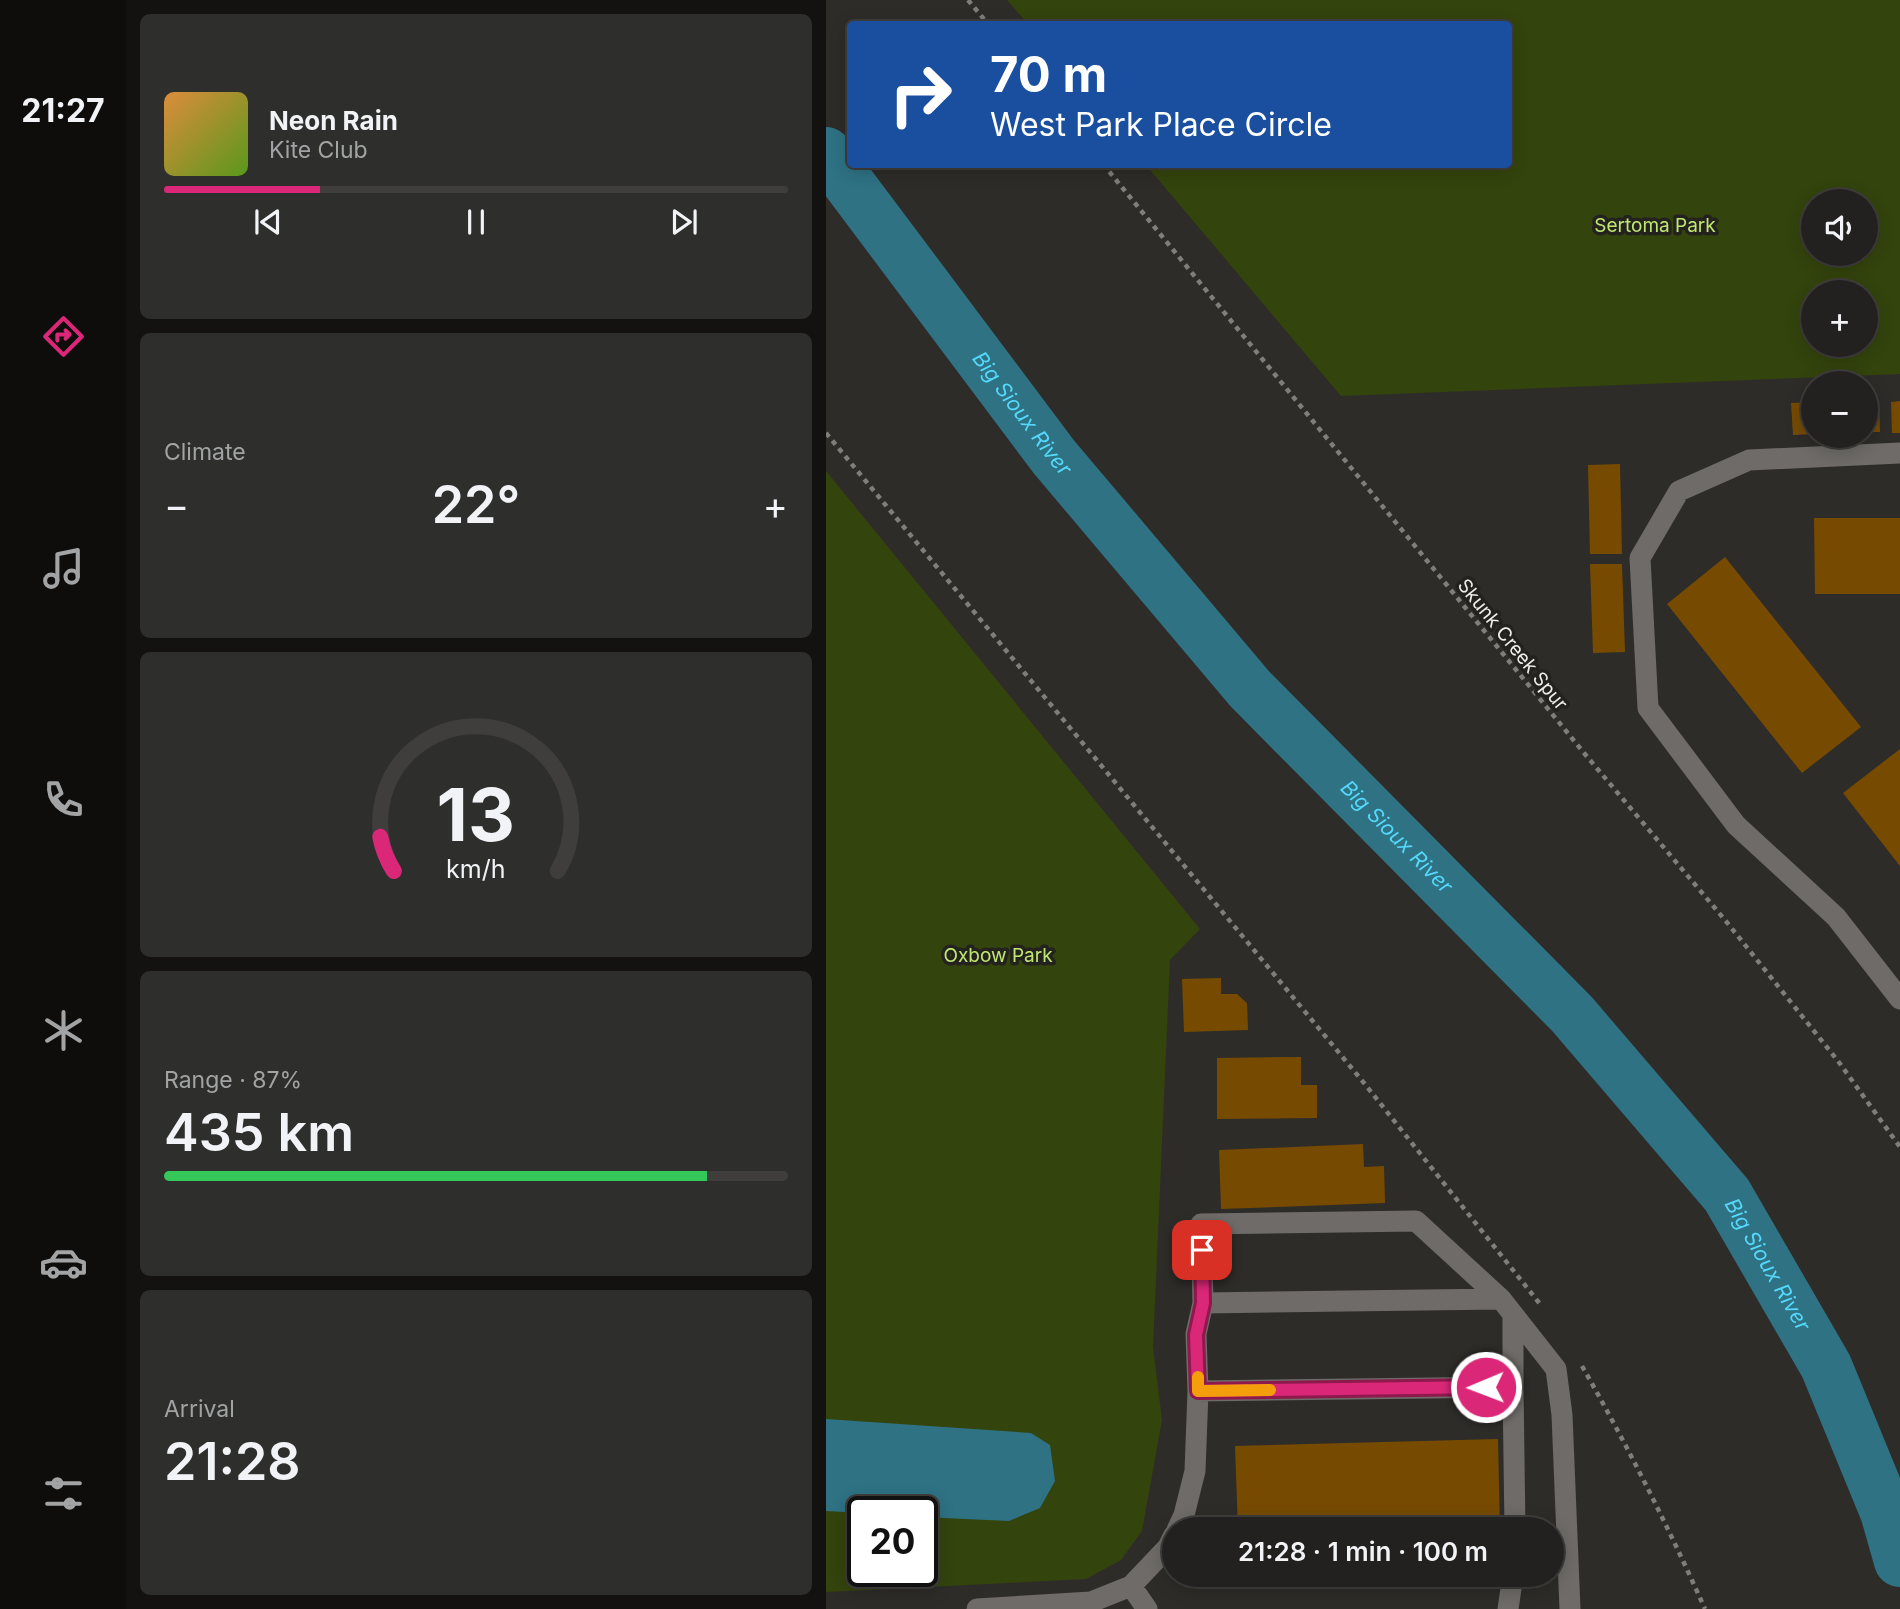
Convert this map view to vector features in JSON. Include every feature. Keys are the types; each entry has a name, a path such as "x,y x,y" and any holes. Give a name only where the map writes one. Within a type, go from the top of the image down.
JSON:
{"street":[{"path":"1900,453 1749,460 1679,492 1640,558 1648,708 1736,825 1836,917 1900,999"},
{"path":"1183,1517 1195,1471 1198,1391 1196,1335 1203,1303 1201,1224 1416,1221 1507,1307 1556,1368 1563,1415 1570,1609"},
{"path":"1203,1303 1507,1307"},
{"path":"1507,1307 1513,1387 1515,1517"},
{"path":"1198,1391 1513,1387"},
{"path":"977,1609 1091,1602 1131,1586 1162,1553"},
{"path":"1131,1586 1147,1609"},
{"path":"1508,1609 1511,1587"}],"path":[{"path":"968,0 986,21"},
{"name":"Skunk Creek Spur","path":"1106,168 1584,753 1725,920 1838,1061 1899,1145"},
{"path":"826,433 1364,1083 1546,1313"},
{"path":"1576,1355 1633,1456 1667,1523 1705,1609"}],"green space":[{"name":"Sertoma Park","path":"1007,0 1900,0 1900,374 1878,375 1878,371 1801,371 1801,378 1341,396 1149,168 1512,168 1512,21 1025,21"},
{"name":"Oxbow Park","path":"826,471 1200,929 1170,960 1153,1347 1162,1420 1142,1531 1121,1560 1086,1579 938,1586 938,1496 847,1496 847,1587 926,1587 826,1592"}],"water":[{"path":"826,1419 1031,1433 1050,1445 1055,1481 1040,1508 1009,1521 938,1518 938,1496 847,1496 847,1512 826,1511"}],"building":[{"path":"1879,400 1880,432 1878,432"},
{"path":"1900,401 1900,433 1892,433 1891,402"},
{"path":"1791,403 1801,403 1801,435 1793,435"},
{"path":"1620,464 1622,554 1590,554 1588,465"},
{"path":"1814,518 1900,518 1900,594 1815,594"},
{"path":"1725,557 1861,727 1802,773 1667,604"},
{"path":"1590,564 1622,564 1625,652 1593,653"},
{"path":"1900,749 1900,866 1843,793"},
{"path":"1221,978 1221,994 1237,994 1247,1003 1248,1030 1184,1032 1182,979"},
{"path":"1301,1057 1301,1085 1317,1085 1317,1118 1217,1119 1217,1058"},
{"path":"1363,1144 1364,1167 1384,1166 1385,1203 1221,1209 1219,1150"},
{"path":"1498,1439 1500,1517 1238,1517 1235,1446"}],"waterway":[{"name":"Big Sioux River","path":"826,153 1054,457 1250,689 1572,1014 1727,1195 1826,1366 1886,1512 1900,1561"}],"slow traffic":[{"path":"1198,1377 1198,1391 1270,1390"}],"route":[{"path":"1202,1250 1203,1303 1196,1335 1198,1391 1486,1387"}]}
